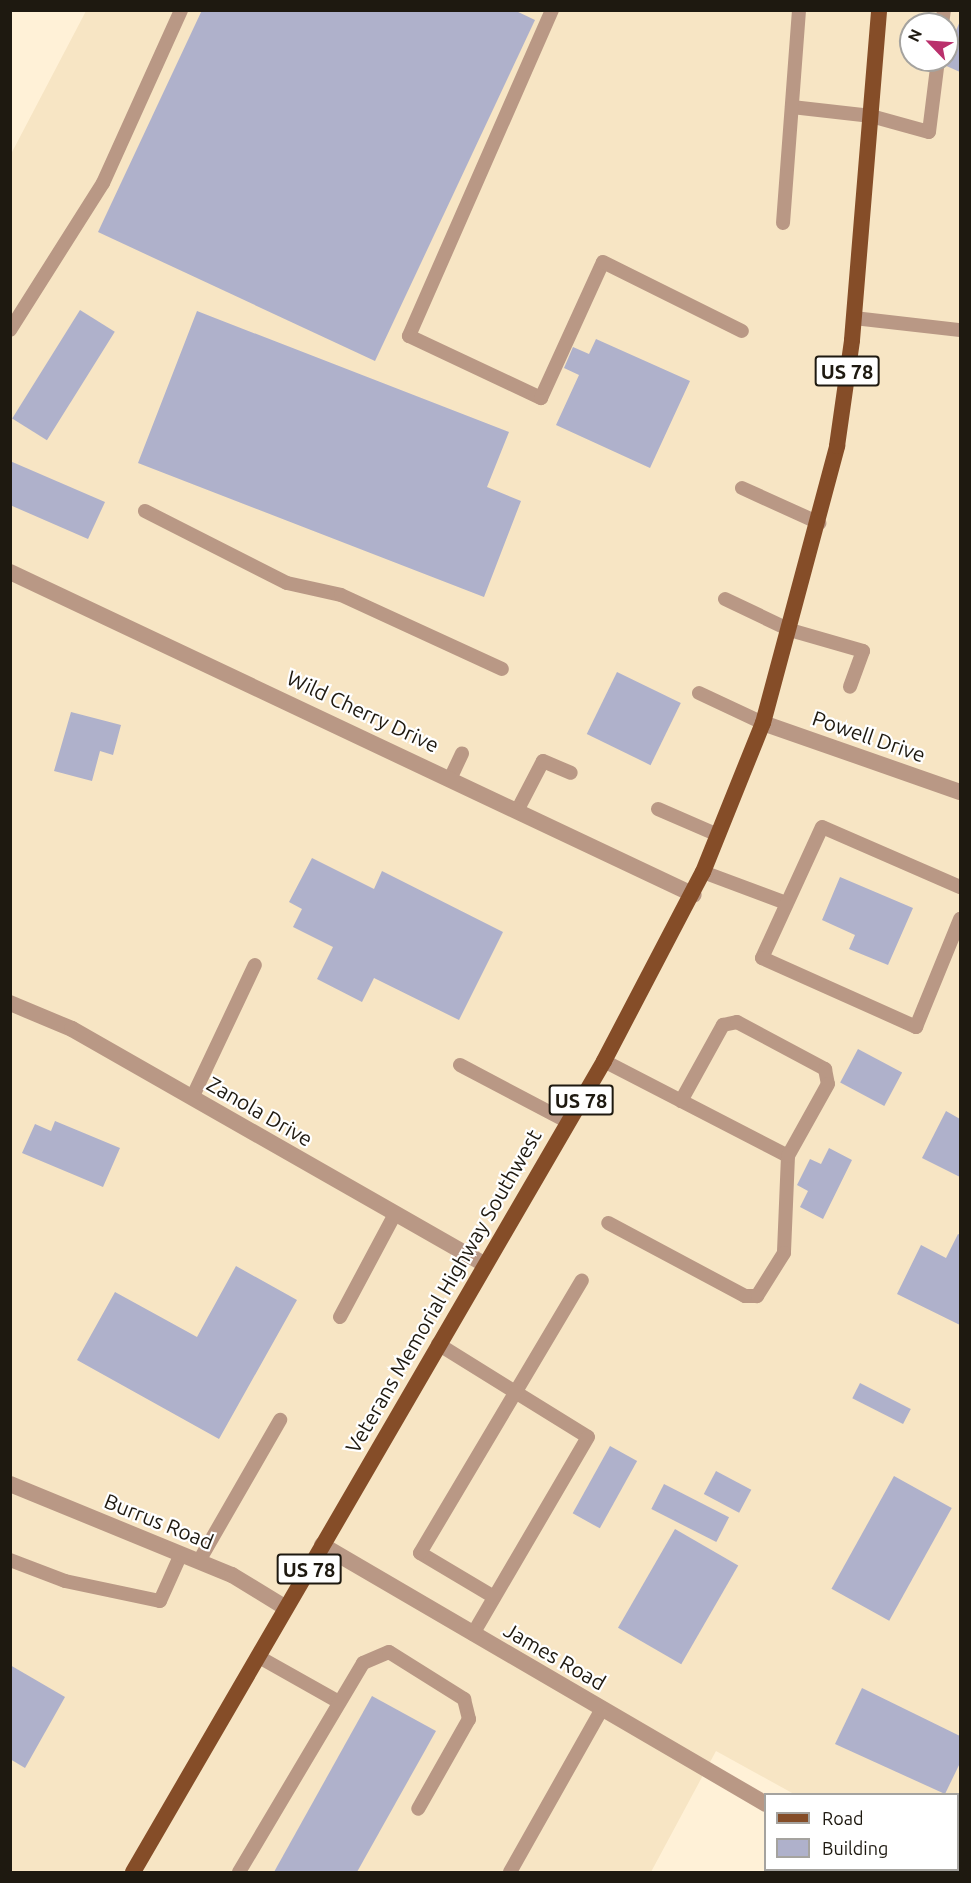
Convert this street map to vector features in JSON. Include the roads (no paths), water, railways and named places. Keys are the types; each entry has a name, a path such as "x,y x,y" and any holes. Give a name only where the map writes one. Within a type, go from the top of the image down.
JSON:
{"main road":[{"name":"Veterans Memorial Highway Southwest","path":"133,1872 484,1264 604,1061 694,895 704,872 763,723 819,523 837,446 854,318 879,10"}],"street":[{"name":"Wild Cherry Drive","path":"10,572 451,777 694,895"},
{"name":"Powell Drive","path":"763,723 960,792"},
{"name":"Zanola Drive","path":"10,1003 72,1029 484,1264"},
{"name":"Burrus Road","path":"10,1484 199,1561 286,1608"},
{"name":"James Road","path":"322,1545 764,1803"}],"lane":[{"path":"10,330 103,183 181,10"},
{"path":"552,10 409,336 540,398 603,262 742,331"},
{"path":"783,223 799,10"},
{"path":"792,107 871,116 929,132 936,72"},
{"path":"854,318 960,330"},
{"path":"742,488 819,523"},
{"path":"145,511 287,583 340,595 502,669"},
{"path":"725,599 790,630 863,651 850,687"},
{"path":"699,693 763,723"},
{"path":"451,777 462,753"},
{"path":"518,809 543,761 571,773"},
{"path":"658,809 718,835"},
{"path":"960,887 822,827 762,958 916,1027 960,919"},
{"path":"704,872 786,903"},
{"path":"192,1098 255,965"},
{"path":"608,1223 745,1296 757,1296 784,1253 788,1156 828,1084 825,1068 737,1022 723,1025 681,1101"},
{"path":"604,1061 788,1156"},
{"path":"460,1065 568,1122"},
{"path":"340,1317 395,1214"},
{"path":"494,1598 420,1553 582,1280"},
{"path":"438,1344 588,1437 473,1634"},
{"path":"199,1561 280,1420"},
{"path":"10,1560 64,1581 160,1601 181,1554"},
{"path":"239,1872 363,1663 389,1652 464,1699 469,1719 418,1809"},
{"path":"258,1657 339,1702"},
{"path":"510,1872 602,1709"}]}
